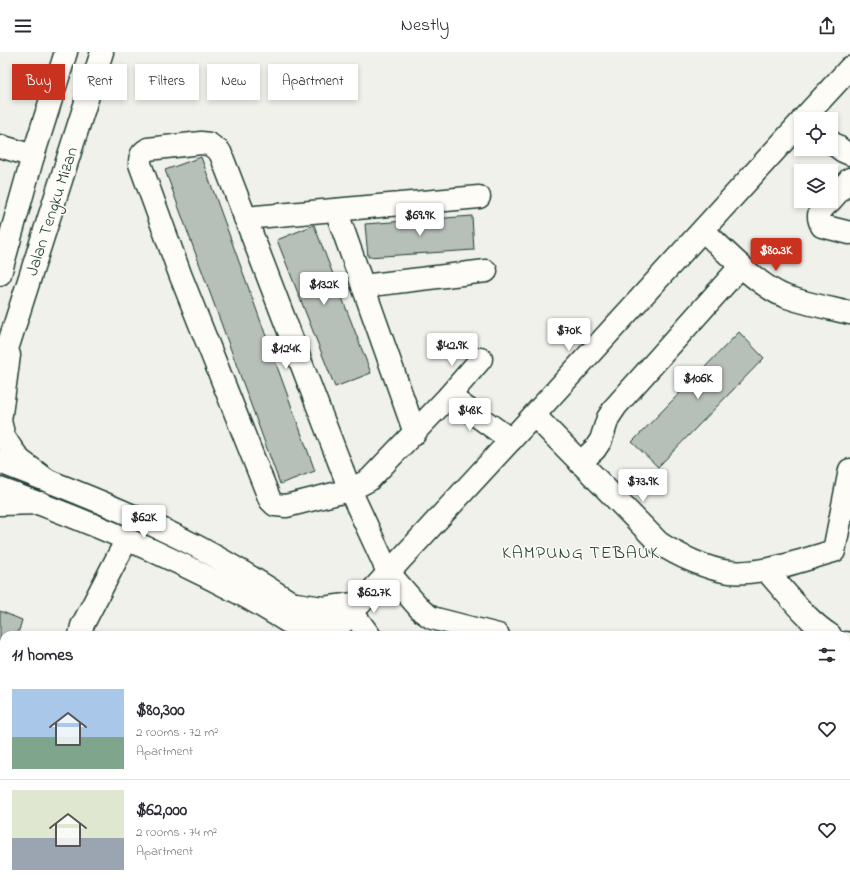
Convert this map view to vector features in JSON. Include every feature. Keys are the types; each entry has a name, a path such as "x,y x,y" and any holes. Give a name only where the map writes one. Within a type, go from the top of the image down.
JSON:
{"main road":[{"name":"Jalan Tengku Mizan","path":"0,274 33,156 66,52"},
{"name":"Jalan Tengku Mizan","path":"0,371 102,52"},
{"path":"809,112 850,68"},
{"path":"336,631 388,572 534,415 794,130"},
{"path":"481,359 415,433 369,480 350,490 286,506 275,505 270,500 180,274 140,164 142,152 148,149 201,143 209,144 220,152 350,490 388,572 422,611 432,618 482,631"},
{"path":"0,146 33,156"},
{"path":"838,147 850,154"},
{"path":"838,192 850,179"},
{"path":"245,218 479,197"},
{"path":"825,208 818,219 822,226 850,233"},
{"path":"336,210 415,433"},
{"path":"703,230 741,266 770,289 786,297 850,313"},
{"path":"580,463 595,449 601,440 608,418 616,406 741,266"},
{"path":"363,286 486,271"},
{"path":"12,332 0,421 4,437 10,448 20,460 47,480"},
{"path":"449,396 511,440"},
{"path":"534,415 659,543 672,552 712,568 730,572 766,570 842,549 850,470"},
{"path":"0,462 147,522 199,548 237,569 294,604 329,631"},
{"path":"0,489 41,503 176,561 238,593 303,631"},
{"path":"0,504 41,503"},
{"path":"81,631 82,626 127,539"},
{"path":"766,570 806,615 824,631"},
{"path":"294,604 323,608 357,608"},
{"path":"357,608 367,631"},
{"path":"275,614 281,631"}],"building":[{"path":"201,157 315,471 280,484 165,170"},
{"path":"472,216 474,250 368,257 365,224"},
{"path":"314,225 371,373 335,387 277,240"},
{"path":"739,332 764,358 658,467 632,442"},
{"path":"0,611 22,620 19,631 0,631"}],"district":[{"name":"KAMPUNG TEBAUK","path":"581,552"}]}
